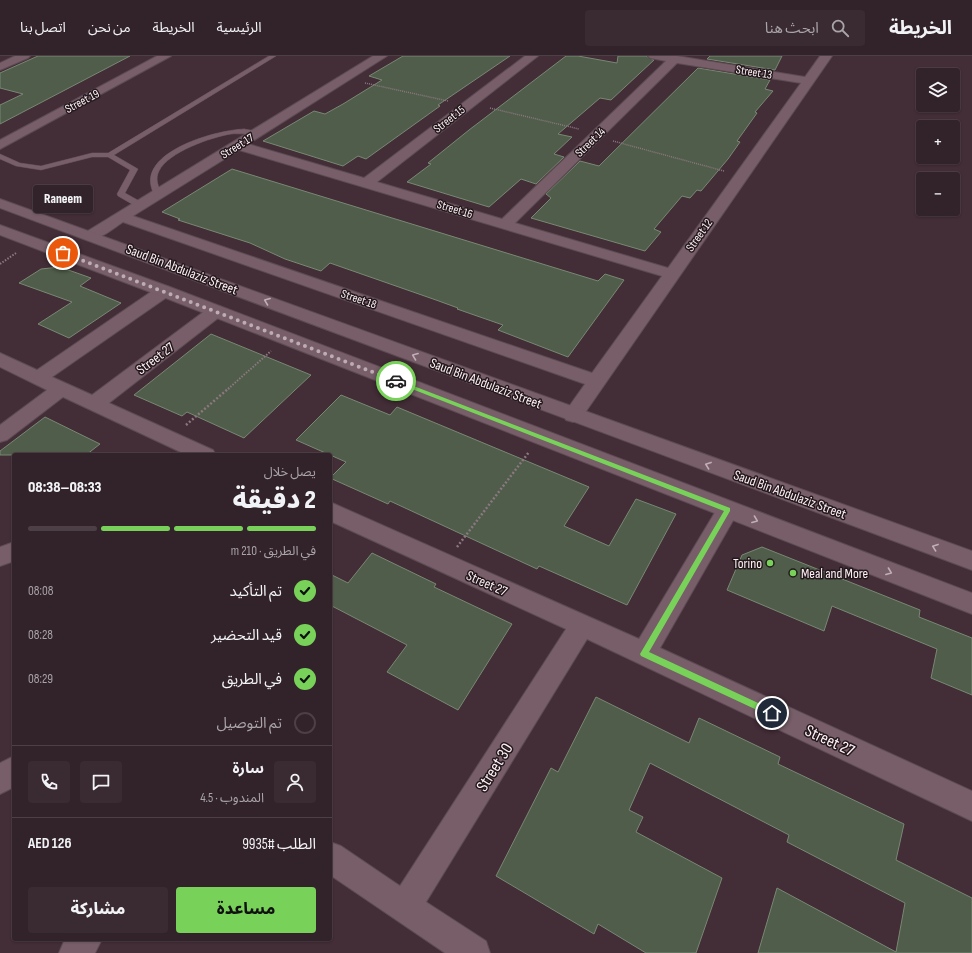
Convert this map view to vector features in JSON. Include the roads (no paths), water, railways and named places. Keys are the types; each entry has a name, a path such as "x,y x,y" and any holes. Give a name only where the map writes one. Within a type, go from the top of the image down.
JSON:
{"street":[{"path":"0,67 24,56"},
{"name":"Street 19","path":"0,145 165,56"},
{"name":"Street 17","path":"92,235 382,56"},
{"name":"Street 15","path":"366,183 532,56"},
{"name":"Street 13","path":"654,56 808,81"},
{"name":"Street 12","path":"572,415 826,56"},
{"name":"Street 14","path":"505,224 675,59"},
{"name":"Street 16","path":"238,144 672,274"},
{"name":"Saud Bin Abdulaziz Street","path":"0,203 92,235 572,415 972,561"},
{"name":"Street 18","path":"122,216 595,381"},
{"name":"Saud Bin Abdulaziz Street","path":"0,230 216,311 972,604"},
{"path":"38,378 164,291"},
{"path":"254,326 268,327 278,324 285,318 288,309"},
{"name":"Street 27","path":"94,404 216,311"},
{"path":"290,340 299,327 320,321"},
{"path":"0,359 60,389 202,453"},
{"path":"0,435 60,389"},
{"path":"644,654 728,510"},
{"name":"Street 27","path":"332,512 972,806"},
{"path":"0,557 12,552"},
{"name":"Street 30","path":"405,907 582,626"},
{"path":"0,780 12,771"},
{"path":"332,858 474,953"}],"lane":[{"path":"109,155 273,56"},
{"path":"158,194 152,179 156,169 171,155 190,144 217,135 240,131 258,132"},
{"path":"0,156 18,164 40,168 92,155 109,155 134,169 121,194 140,205"}],"place":[{"name":"Raneem","path":"63,253"},
{"name":"Torino","path":"770,563"},
{"name":"Meal and More","path":"793,573"}]}
